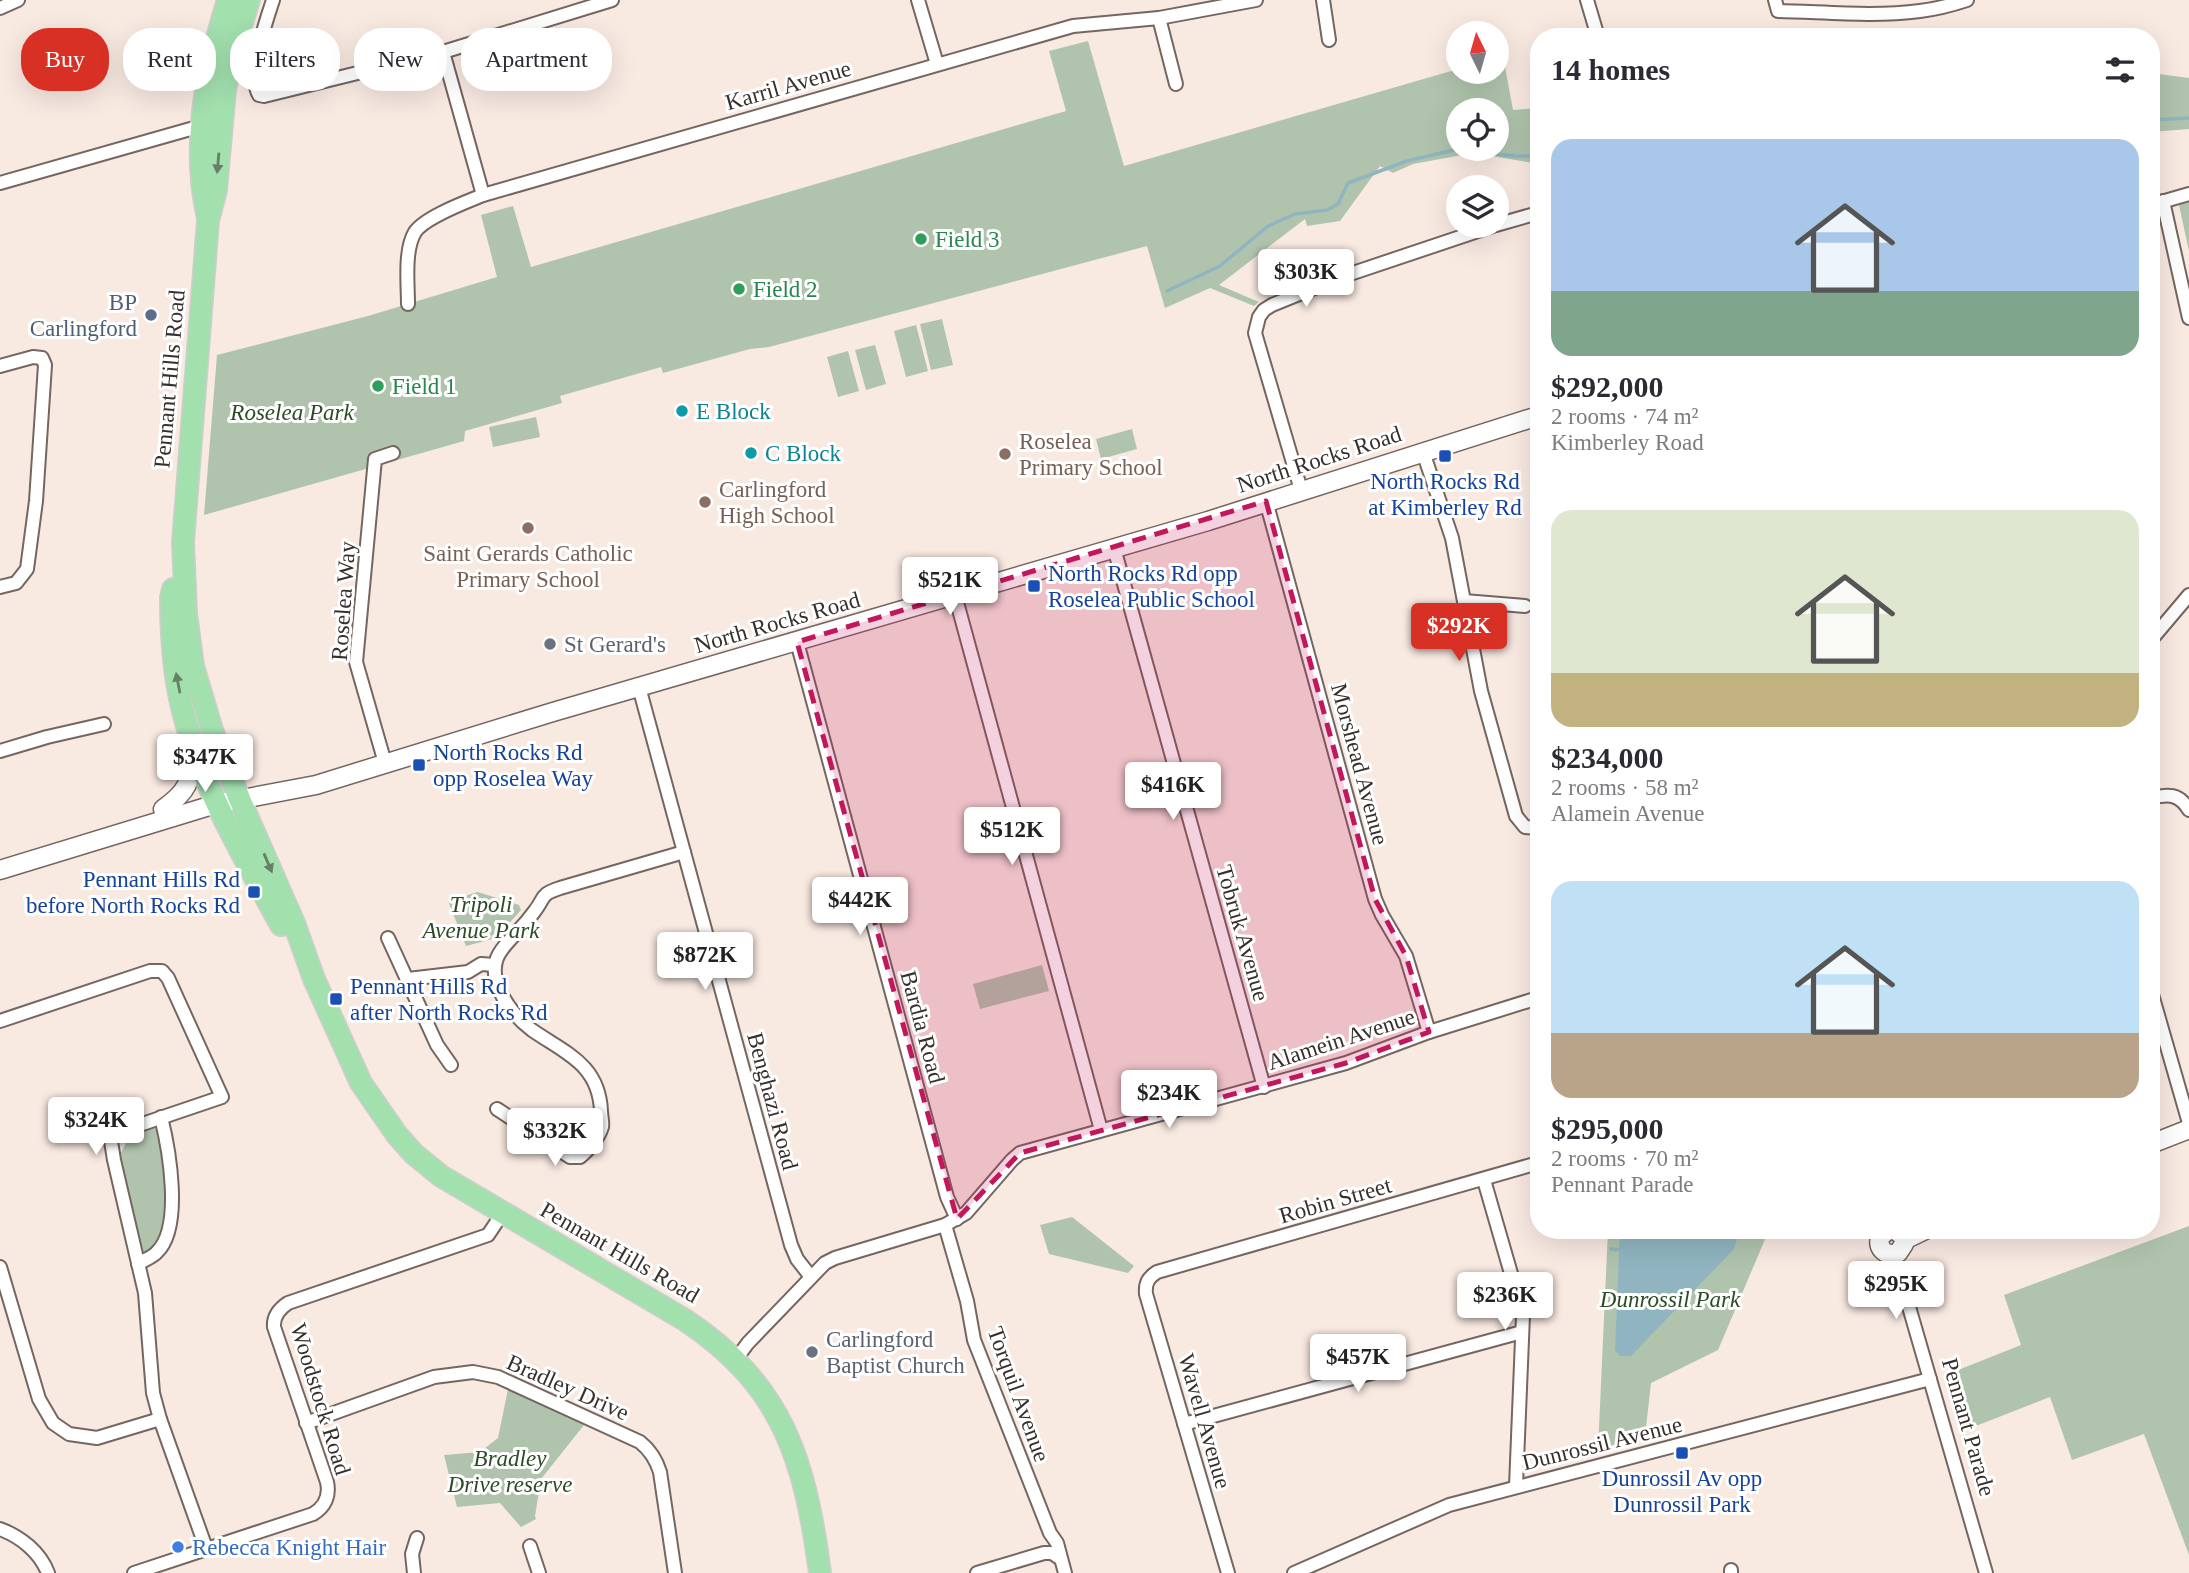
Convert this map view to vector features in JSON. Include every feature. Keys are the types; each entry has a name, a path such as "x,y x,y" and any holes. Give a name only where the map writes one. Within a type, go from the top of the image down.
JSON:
{"highway":[{"name":"Pennant Hills Road","path":"208,220 201,190 201,126 210,62 228,0"},
{"name":"Pennant Hills Road","path":"249,0 225,90 216,190 208,220 183,542 172,598 173,654 186,723 214,799 285,932 314,979"},
{"path":"201,126 212,120 215,106 225,90"},
{"name":"Pennant Hills Road","path":"183,542 186,613 193,666 212,730 294,923 314,979 361,1083 397,1135 414,1154 441,1176 685,1320 716,1341 736,1359 773,1406 801,1468 820,1573"}],"street":[{"path":"0,8 18,0"},
{"path":"273,0 256,71 256,89 259,94 270,95 354,74"},
{"path":"447,51 612,0"},
{"path":"918,0 937,64"},
{"name":"Karril Avenue","path":"408,304 407,262 415,232 440,213 483,195 1073,26 1159,18 1256,0"},
{"path":"1323,0 1329,40"},
{"path":"1587,0 1595,28"},
{"path":"1775,0 1778,11 1866,13 1917,12 1967,0"},
{"path":"1159,18 1176,84"},
{"path":"447,66 483,195"},
{"path":"0,183 201,126"},
{"path":"2160,202 2189,194"},
{"path":"2160,214 2189,318"},
{"path":"1509,221 1530,215"},
{"path":"1301,490 1255,333 1261,314 1272,305 1322,284 1457,238"},
{"path":"0,366 33,357 42,358 45,365 36,501 27,569 16,583 0,587"},
{"name":"North Rocks Road","path":"0,859 163,810 238,795 316,785 349,773 1114,548 1530,419"},
{"path":"1423,452 1451,535 1481,691 1516,816 1522,825 1530,826"},
{"name":"Roselea Way","path":"385,763 356,662 375,459 393,453"},
{"name":"Morshead Avenue","path":"1266,502 1375,899 1406,956 1429,1032"},
{"name":"Tobruk Avenue","path":"1114,548 1264,1087"},
{"path":"955,595 1101,1130"},
{"path":"2160,629 2189,595"},
{"path":"1464,601 1524,606"},
{"name":"Bardia Road","path":"797,642 944,1184 951,1222"},
{"name":"Benghazi Road","path":"639,687 791,1245 797,1259 811,1277"},
{"path":"0,751 104,724"},
{"path":"163,810 180,797 187,786 194,749"},
{"path":"2160,797 2173,795 2183,801 2189,810"},
{"name":"North Rocks Road","path":"0,870 214,799"},
{"path":"497,1109 573,1158 584,1155 602,1128 599,1098 590,1076 571,1054 532,1030 513,1011 499,988 495,965 502,950 536,911 542,896 547,893 684,852"},
{"path":"388,938 437,1045 451,1065"},
{"path":"408,979 468,972 481,964 495,965"},
{"path":"0,1021 150,971 162,971 168,978 222,1097 110,1135 146,1298 152,1389 206,1548"},
{"name":"Alamein Avenue","path":"736,1359 825,1263 951,1222 966,1213 1020,1153 1346,1063 1429,1032 1530,1000"},
{"path":"2160,1022 2189,1124"},
{"path":"138,1264 157,1253 165,1241 169,1227 171,1164 161,1117"},
{"path":"2160,1140 2189,1129"},
{"name":"Robin Street","path":"1146,1281 1157,1272 1530,1166"},
{"path":"1484,1180 1523,1315 1516,1486"},
{"name":"Woodstock Road","path":"134,1573 150,1570 206,1548 313,1514 324,1504 328,1487 275,1332 275,1319 281,1308 288,1303 488,1235 502,1213"},
{"name":"Torquil Avenue","path":"951,1222 974,1340 1036,1499 1057,1543 1065,1573"},
{"name":"Pennant Parade","path":"1893,1239 1986,1573"},
{"path":"0,1267 39,1399 52,1423 69,1434 90,1438 104,1437 160,1419"},
{"name":"Wavell Avenue","path":"1146,1281 1146,1294 1228,1573"},
{"path":"1184,1424 1522,1332"},
{"name":"Bradley Drive","path":"306,1423 434,1377 472,1372 498,1377 646,1447 655,1458 660,1472 676,1573"},
{"name":"Dunrossil Avenue","path":"1294,1573 1449,1505 1930,1379"},
{"path":"0,1528 28,1545 48,1573"},
{"path":"414,1573 412,1554 417,1538"},
{"path":"530,1546 539,1573"},
{"path":"976,1573 1044,1553 1052,1553 1061,1559"}],"highlighted area":[{"path":"1266,501 1375,899 1406,956 1429,1032 1346,1063 1020,1153 957,1219 797,642"}],"green space":[{"name":"Roselea Park","path":"1088,41 1124,166 1446,72 1446,84 1508,84 1513,110 1530,109 1530,162 1509,159 1509,98 1446,98 1446,158 1413,164 1393,173 1380,166 1340,221 1307,226 1305,219 1219,285 1259,302 1254,306 1210,288 1165,308 1147,246 769,347 750,349 663,373 661,367 560,396 562,403 465,431 464,441 204,515 217,355 368,316 497,277 481,215 513,206 531,267 1066,111 1049,51"},
{"path":"2160,74 2189,78 2189,129 2160,131"},
{"path":"2189,202 2189,251 2179,205"},
{"path":"942,319 953,365 931,370 920,324"},
{"path":"916,325 928,371 906,377 894,331"},
{"path":"875,345 886,384 866,390 855,350"},
{"path":"848,351 859,391 838,397 827,357"},
{"path":"536,417 540,437 493,447 489,427"},
{"path":"1132,429 1137,449 1101,459 1096,439"},
{"name":"Tripoli Avenue Park","path":"478,892 519,905 521,910 496,938 466,946 448,901"},
{"path":"1042,965 1049,991 980,1009 973,984"},
{"path":"153,1128 157,1129 165,1154 166,1215 160,1242 146,1254 140,1250 120,1154 129,1138"},
{"path":"1072,1217 1134,1266 1128,1273 1049,1254 1040,1225"},
{"path":"2189,1226 2189,1555 2144,1434 2072,1460 2050,1397 1963,1431 1948,1374 2021,1345 2004,1295"},
{"name":"Dunrossil Park","path":"1608,1239 1765,1239 1718,1350 1651,1383 1645,1437 1598,1449"},
{"name":"Bradley Drive reserve","path":"508,1389 584,1425 541,1479 536,1519 521,1527 500,1503 457,1507 444,1455 480,1452 498,1438"}],"water":[{"path":"1620,1239 1737,1239 1734,1249 1631,1356 1620,1356 1615,1350"}],"waterway":[{"path":"2160,120 2189,118"},
{"path":"1167,291 1220,266 1268,226 1295,214 1327,210 1338,204 1348,183 1407,161 1454,150 1530,156"},
{"path":"1611,1249 1623,1250"}],"place":[{"name":"Field 3","path":"921,239"},
{"name":"Field 2","path":"739,289"},
{"name":"BP Carlingford","path":"151,315"},
{"name":"Field 1","path":"378,386"},
{"name":"E Block","path":"682,411"},
{"name":"C Block","path":"751,453"},
{"name":"Roselea Primary School","path":"1005,454"},
{"name":"North Rocks Rd at Kimberley Rd","path":"1445,456"},
{"name":"Carlingford High School","path":"705,502"},
{"name":"Saint Gerards Catholic Primary School","path":"528,528"},
{"name":"North Rocks Rd opp Roselea Public School","path":"1034,586"},
{"name":"St Gerard's","path":"550,644"},
{"name":"North Rocks Rd opp Roselea Way","path":"419,765"},
{"name":"Pennant Hills Rd before North Rocks Rd","path":"254,892"},
{"name":"Pennant Hills Rd after North Rocks Rd","path":"336,999"},
{"name":"Carlingford Baptist Church","path":"812,1352"},
{"name":"Dunrossil Av opp Dunrossil Park","path":"1682,1453"},
{"name":"Rebecca Knight Hair","path":"178,1547"}]}
